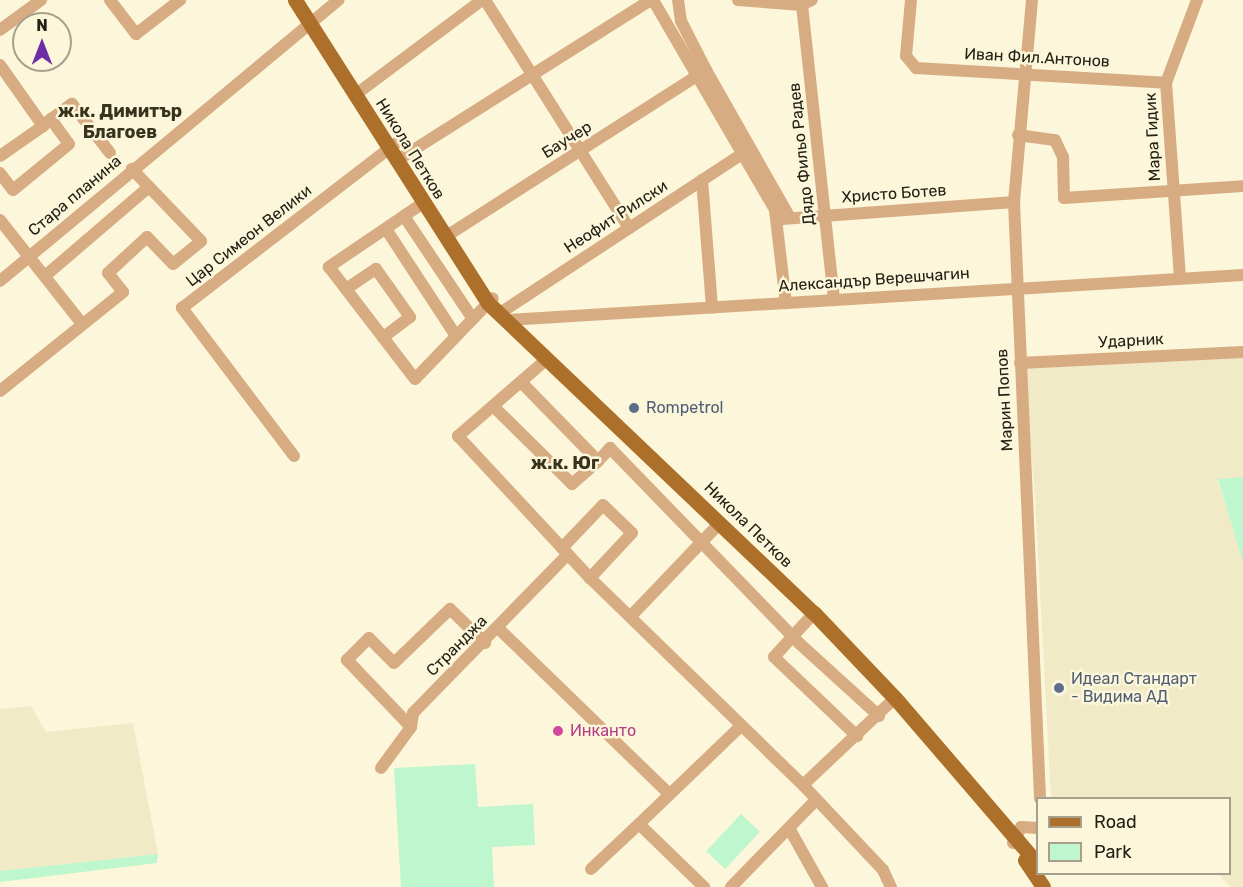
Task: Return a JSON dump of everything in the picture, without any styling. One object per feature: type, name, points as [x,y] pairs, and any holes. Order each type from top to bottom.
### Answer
[{"type":"main road","name":"Никола Петков","points":[[295,0],[315,20]]},
{"type":"main road","name":"Никола Петков","points":[[307,0],[315,20],[359,92],[497,309],[814,613],[895,698],[958,775],[984,814],[1025,851],[1036,871]]},
{"type":"main road","name":"Никола Петков","points":[[396,152],[423,203],[448,234]]},
{"type":"street","points":[[0,30],[41,0]]},
{"type":"street","points":[[110,0],[136,34],[180,0]]},
{"type":"street","name":"Стара планина","points":[[0,281],[338,0]]},
{"type":"street","points":[[359,92],[483,0],[629,228]]},
{"type":"street","points":[[678,0],[681,21],[701,73]]},
{"type":"street","points":[[738,0],[807,3]]},
{"type":"street","name":"Иван Фил.Антонов","points":[[910,0],[908,62],[916,68],[1166,82]]},
{"type":"street","name":"Марин Попов","points":[[1032,0],[1018,135],[1014,202],[1040,797]]},
{"type":"street","points":[[649,1],[701,73],[784,219],[786,303]]},
{"type":"street","name":"Цар Симеон Велики","points":[[294,456],[182,309],[396,152],[532,74],[649,1]]},
{"type":"street","name":"Мара Гидик","points":[[1180,278],[1173,193],[1172,121],[1166,82],[1192,1]]},
{"type":"street","name":"Дядо Фильо Радев","points":[[807,3],[834,300]]},
{"type":"street","points":[[0,65],[47,123],[69,144],[14,190],[0,173]]},
{"type":"street","name":"Баучер","points":[[448,234],[701,73]]},
{"type":"street","points":[[1,154],[72,104],[110,153]]},
{"type":"street","points":[[1018,135],[1055,141],[1063,157],[1064,198],[1173,193],[1243,186]]},
{"type":"street","name":"Неофит Рилски","points":[[383,337],[415,379],[473,319],[524,297],[747,151]]},
{"type":"street","points":[[0,391],[123,292],[108,273],[147,237],[172,264],[201,241],[132,170]]},
{"type":"street","points":[[702,180],[711,308]]},
{"type":"street","points":[[45,276],[149,187]]},
{"type":"street","name":"Христо Ботев","points":[[784,219],[1014,202]]},
{"type":"street","points":[[346,289],[376,269],[410,317],[383,337],[329,267],[423,203]]},
{"type":"street","points":[[404,216],[473,319]]},
{"type":"street","points":[[0,220],[82,324]]},
{"type":"street","points":[[386,228],[456,336]]},
{"type":"street","name":"Александър Верешчагин","points":[[497,309],[534,319],[1017,287],[1243,275]]},
{"type":"street","points":[[524,297],[525,308],[534,319]]},
{"type":"street","name":"Ударник","points":[[1020,363],[1243,352]]},
{"type":"street","points":[[547,359],[458,436],[590,578],[803,785],[883,870],[891,887]]},
{"type":"street","points":[[521,382],[598,461]]},
{"type":"street","points":[[493,406],[573,484],[610,448],[794,634],[879,716]]},
{"type":"street","name":"Странджа","points":[[381,768],[411,727],[413,713],[498,628],[603,505],[632,532],[590,578]]},
{"type":"street","points":[[631,616],[720,523]]},
{"type":"street","points":[[411,727],[347,660],[369,638],[394,663],[450,609],[484,643]]},
{"type":"street","points":[[814,613],[774,657],[857,736]]},
{"type":"street","points":[[498,628],[669,794]]},
{"type":"street","points":[[803,785],[879,716],[895,698]]},
{"type":"street","points":[[591,869],[741,726]]},
{"type":"street","points":[[734,886],[816,800]]},
{"type":"street","points":[[639,824],[704,887]]},
{"type":"street","points":[[1025,851],[1032,827]]},
{"type":"street","points":[[789,828],[822,887]]},
{"type":"shaded area","points":[[1243,354],[1243,477],[1218,480],[1243,563],[1243,887],[1231,887],[1219,875],[1231,875],[1231,797],[1051,797],[1035,497],[1023,361]]},
{"type":"shaded area","points":[[31,706],[46,732],[133,723],[158,854],[0,871],[0,709]]},
{"type":"green space","points":[[1243,477],[1243,563],[1218,479]]},
{"type":"green space","points":[[475,764],[478,807],[533,804],[535,845],[492,847],[494,887],[401,887],[394,768]]},
{"type":"green space","points":[[741,814],[760,832],[725,869],[706,851]]},
{"type":"green space","points":[[158,854],[157,863],[0,882],[0,871]]},
{"type":"place","name":"Rompetrol","points":[[634,408]]},
{"type":"place","name":"Идеал Стандарт - Видима АД","points":[[1059,688]]},
{"type":"place","name":"Инканто","points":[[558,731]]},
{"type":"district","name":"ж.к. Димитър Благоев","points":[[120,122]]},
{"type":"district","name":"ж.к. Юг","points":[[565,463]]}]
